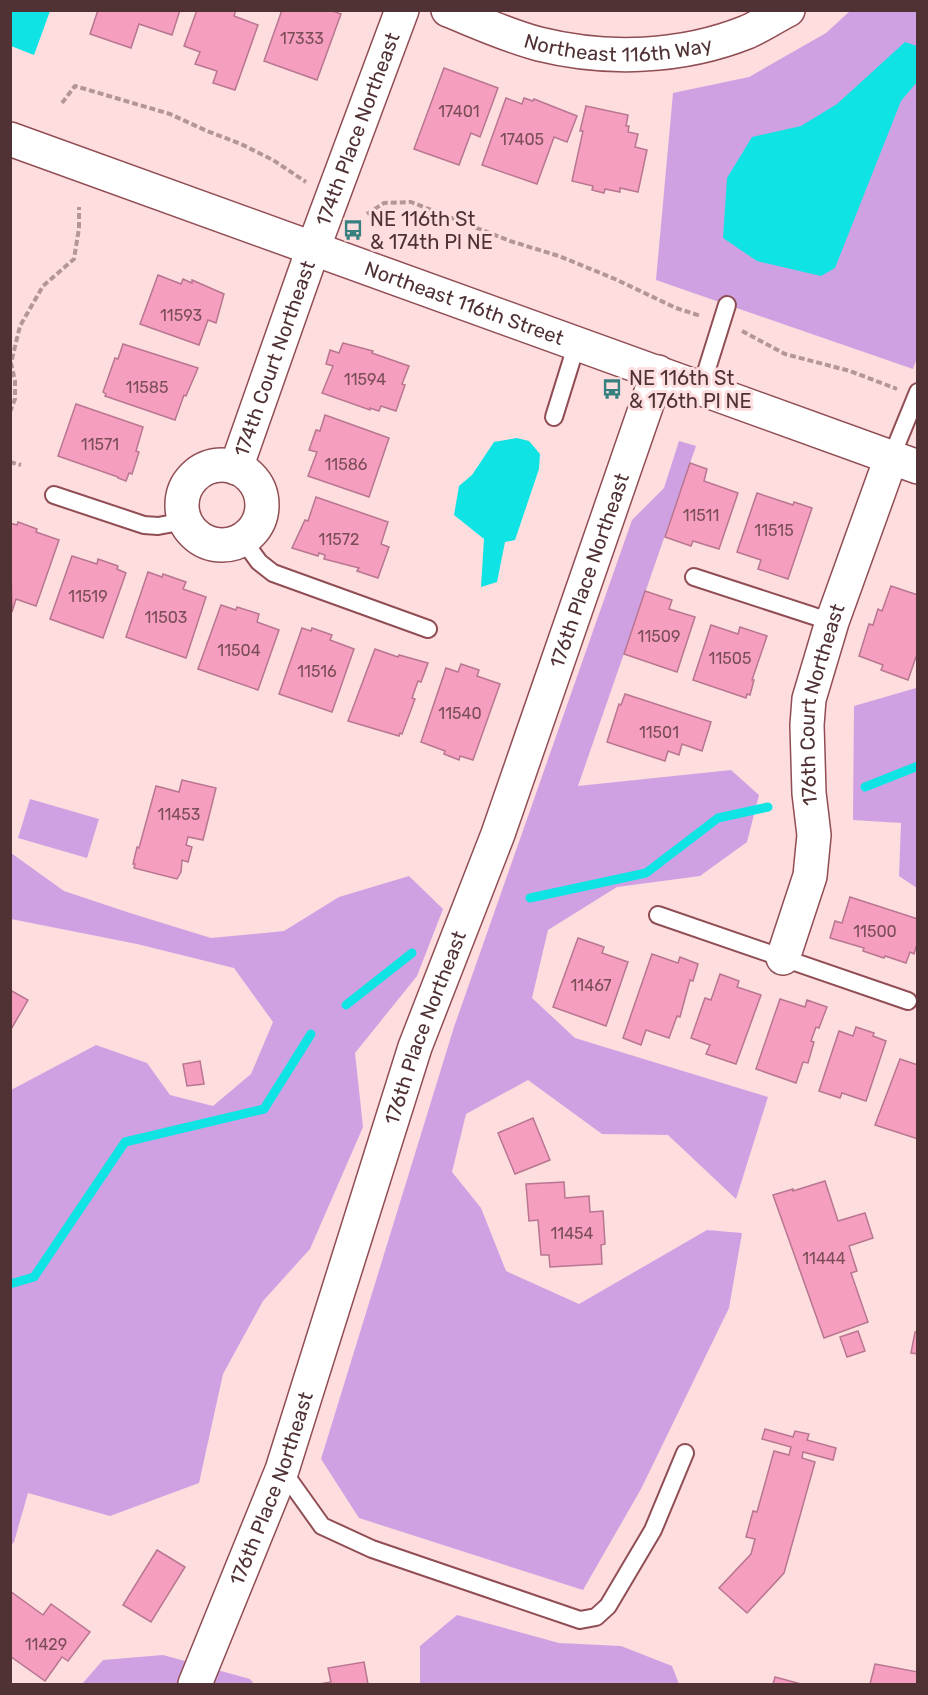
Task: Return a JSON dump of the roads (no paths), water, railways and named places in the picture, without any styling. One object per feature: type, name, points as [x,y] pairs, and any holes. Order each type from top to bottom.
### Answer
[{"type":"street","name":"174th Place Northeast","points":[[313,249],[402,10]]},
{"type":"street","name":"Northeast 116th Way","points":[[448,10],[537,44],[580,52],[625,54],[680,51],[747,32],[788,10]]},
{"type":"street","name":"Northeast 116th Street","points":[[10,139],[904,462]]},
{"type":"street","name":"174th Court Northeast","points":[[236,468],[313,249]]},
{"type":"street","name":"176th Place Northeast","points":[[195,1684],[282,1470],[415,1047],[498,834],[658,372]]},
{"type":"street","name":"176th Court Northeast","points":[[783,958],[810,876],[814,835],[808,747],[808,699],[832,622],[904,462]]},
{"type":"street","name":"174th Court Northeast","points":[[185,521],[182,504],[184,492],[191,480],[200,472],[211,467],[224,465],[236,468],[256,483],[261,494],[260,519],[254,530],[243,540]]},
{"type":"street","points":[[185,521],[197,537],[208,543],[221,546],[243,540]]},
{"type":"lane","points":[[701,388],[728,305]]},
{"type":"lane","points":[[554,417],[577,343]]},
{"type":"lane","points":[[904,462],[917,394]]},
{"type":"lane","points":[[54,495],[144,525],[158,526],[185,521]]},
{"type":"lane","points":[[243,540],[259,562],[273,573],[428,629]]},
{"type":"lane","points":[[693,577],[832,622]]},
{"type":"lane","points":[[658,915],[908,1001]]},
{"type":"lane","points":[[282,1470],[322,1526],[372,1549],[580,1620],[596,1617],[608,1606],[653,1530],[685,1453]]},
{"type":"water","points":[[10,11],[50,11],[34,55],[11,46]]},
{"type":"water","points":[[905,42],[917,46],[917,82],[901,101],[835,268],[821,276],[757,261],[723,238],[727,178],[752,137],[801,126],[837,104]]},
{"type":"water","points":[[517,438],[529,441],[540,454],[539,469],[515,540],[505,542],[497,582],[481,587],[484,539],[454,515],[459,486],[472,475],[494,442]]},
{"type":"waterway","points":[[865,787],[918,766]]},
{"type":"waterway","points":[[530,898],[646,873],[718,818],[768,807]]},
{"type":"waterway","points":[[346,1005],[412,953]]},
{"type":"waterway","points":[[10,1284],[34,1277],[125,1142],[264,1109],[311,1034]]},
{"type":"place","name":"NE 116th St & 174th Pl NE","points":[[353,230]]},
{"type":"place","name":"NE 116th St & 176th Pl NE","points":[[612,389]]}]
